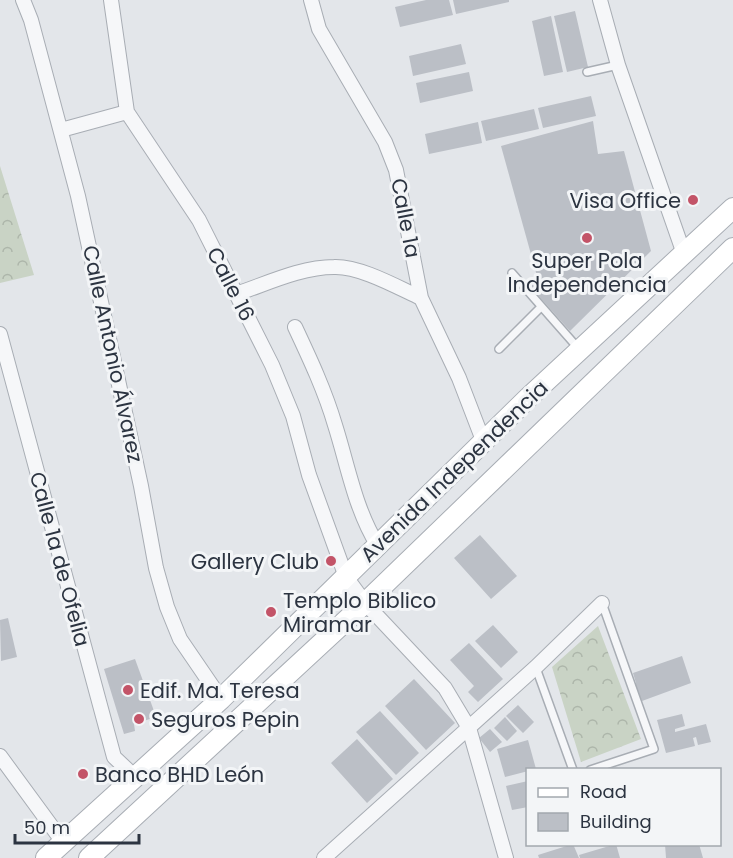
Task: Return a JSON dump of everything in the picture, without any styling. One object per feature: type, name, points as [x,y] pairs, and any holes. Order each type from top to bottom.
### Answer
[{"type":"main road","name":"Avenida Independencia","points":[[46,858],[221,699],[574,355],[733,208]]},
{"type":"main road","name":"Avenida Independencia","points":[[88,858],[365,603],[733,248]]},
{"type":"main road","points":[[574,355],[591,383]]},
{"type":"street","name":"Calle Antonio Álvarez","points":[[23,0],[31,20],[78,196],[139,475],[156,568],[167,607],[180,639],[221,699]]},
{"type":"street","name":"Calle 16","points":[[111,0],[127,112],[180,189],[284,390],[309,475],[346,577],[365,603],[445,688],[469,728],[506,858]]},
{"type":"street","name":"Calle 1a","points":[[311,0],[319,29],[386,142],[403,195],[421,298],[459,378],[484,443]]},
{"type":"street","points":[[600,0],[618,65],[684,254]]},
{"type":"street","points":[[61,130],[127,112]]},
{"type":"street","points":[[236,294],[314,268],[336,266],[374,277],[421,298]]},
{"type":"street","points":[[296,327],[324,389],[355,494],[369,532],[378,546]]},
{"type":"street","name":"Calle 1a de Ofelia","points":[[0,334],[114,756],[134,776]]},
{"type":"street","points":[[324,858],[536,667],[602,603]]},
{"type":"street","points":[[0,756],[63,842]]},
{"type":"lane","points":[[587,72],[618,65]]},
{"type":"lane","points":[[512,273],[541,307],[574,355]]},
{"type":"lane","points":[[499,349],[541,307]]},
{"type":"lane","points":[[596,768],[654,749],[602,603]]},
{"type":"lane","points":[[536,667],[572,768]]},
{"type":"green space","points":[[0,166],[34,275],[0,283]]},
{"type":"green space","points":[[598,626],[641,739],[581,762],[552,667]]},
{"type":"building","points":[[426,0],[449,0],[453,15],[400,27],[395,7]]},
{"type":"building","points":[[453,0],[509,0],[509,2],[456,14]]},
{"type":"building","points":[[575,11],[588,67],[567,72],[554,16]]},
{"type":"building","points":[[551,16],[563,72],[544,76],[532,21]]},
{"type":"building","points":[[461,44],[466,64],[413,76],[409,56]]},
{"type":"building","points":[[469,72],[473,91],[420,103],[416,83]]},
{"type":"building","points":[[591,96],[596,116],[543,128],[538,108]]},
{"type":"building","points":[[534,109],[539,129],[486,141],[481,121]]},
{"type":"building","name":"Super Pola Independencia","points":[[593,121],[598,154],[624,151],[651,251],[570,331],[528,284],[537,276],[501,146]]},
{"type":"building","points":[[478,122],[482,143],[429,154],[425,134]]},
{"type":"building","points":[[480,535],[517,576],[491,599],[454,558]]},
{"type":"building","points":[[8,618],[17,657],[1,661],[0,620]]},
{"type":"building","points":[[493,625],[518,652],[501,668],[475,641]]},
{"type":"building","points":[[469,643],[503,679],[478,702],[468,692],[474,686],[450,660]]},
{"type":"building","points":[[682,656],[691,683],[642,701],[634,683],[636,683],[633,673]]},
{"type":"building","name":"Edif. Ma. Teresa","points":[[135,659],[154,711],[153,718],[134,724],[135,731],[124,734],[104,669]]},
{"type":"building","points":[[414,679],[455,723],[426,750],[385,706]]},
{"type":"building","points":[[518,705],[534,722],[523,733],[506,716]]},
{"type":"building","points":[[380,711],[419,753],[396,775],[356,732]]},
{"type":"building","points":[[682,714],[685,726],[675,729],[675,732],[706,724],[711,742],[698,745],[696,737],[693,738],[695,746],[666,753],[657,720]]},
{"type":"building","points":[[505,717],[517,731],[507,741],[494,728]]},
{"type":"building","points":[[490,729],[502,742],[490,752],[479,738]]},
{"type":"building","points":[[357,739],[393,779],[367,803],[331,763]]},
{"type":"building","points":[[528,740],[536,768],[526,768],[526,772],[505,777],[497,749]]},
{"type":"building","points":[[526,781],[526,807],[512,810],[506,786]]},
{"type":"building","points":[[574,846],[579,858],[539,858],[538,855]]},
{"type":"building","points":[[617,846],[620,858],[580,858],[579,855]]},
{"type":"building","points":[[665,846],[700,846],[703,858],[666,858]]},
{"type":"place","name":"Visa Office","points":[[693,200]]},
{"type":"place","name":"Super Pola Independencia","points":[[587,238]]},
{"type":"place","name":"Gallery Club","points":[[331,561]]},
{"type":"place","name":"Templo Biblico Miramar","points":[[271,612]]},
{"type":"place","name":"Edif. Ma. Teresa","points":[[128,690]]},
{"type":"place","name":"Seguros Pepin","points":[[139,719]]},
{"type":"place","name":"Banco BHD León","points":[[83,774]]}]
